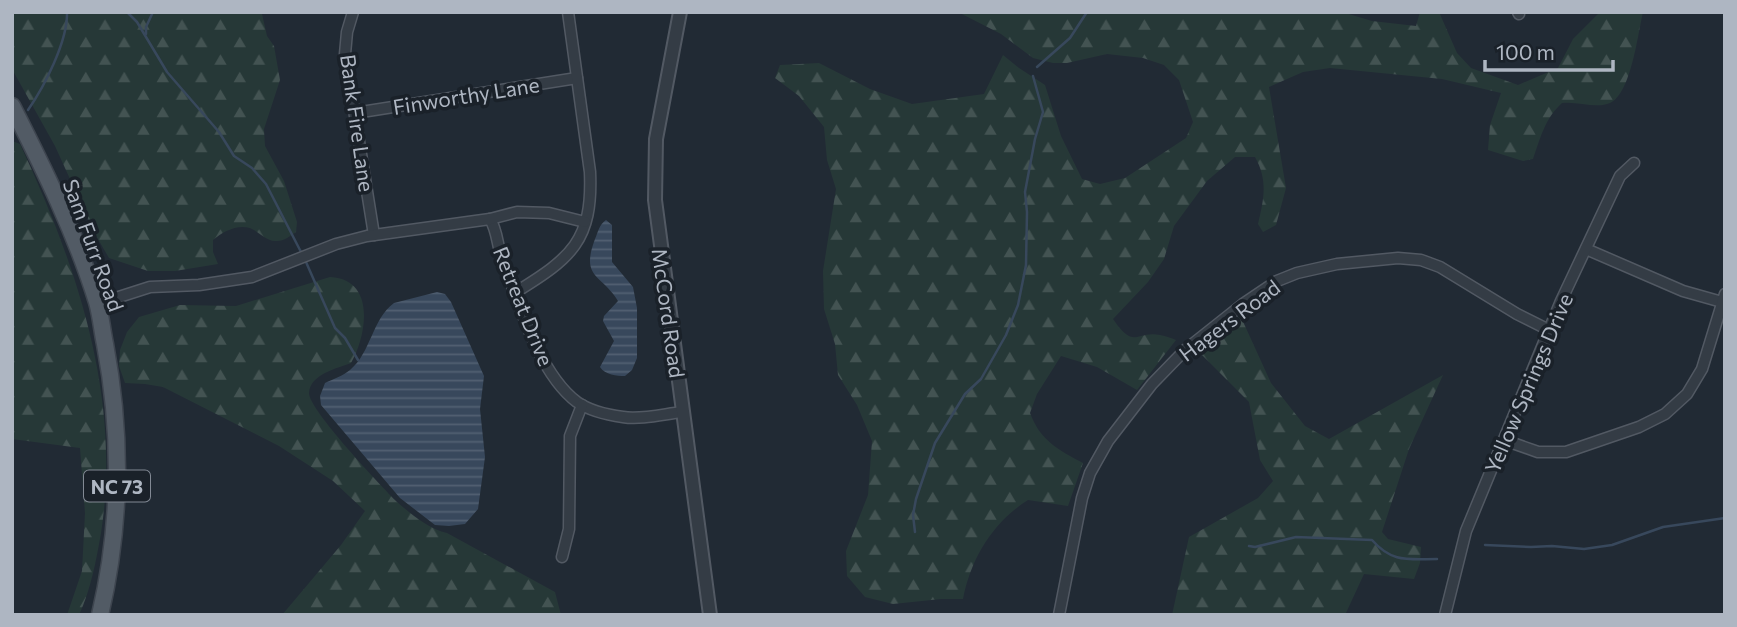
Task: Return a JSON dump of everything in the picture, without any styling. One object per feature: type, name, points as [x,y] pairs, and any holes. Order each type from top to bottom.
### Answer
[{"type":"main road","name":"Sam Furr Road","points":[[12,106],[65,216],[97,303],[112,383],[118,465],[114,535],[100,615]]},
{"type":"street","name":"Bank Fire Lane","points":[[353,12],[347,32],[345,54],[374,235]]},
{"type":"street","points":[[516,292],[553,269],[572,252],[582,234],[591,197],[568,12]]},
{"type":"street","name":"McCord Road","points":[[680,12],[660,109],[654,184],[658,237],[709,615]]},
{"type":"street","name":"Finworthy Lane","points":[[355,113],[577,78]]},
{"type":"street","name":"Yellow Springs Drive","points":[[1445,615],[1463,539],[1549,330],[1620,176],[1634,163]]},
{"type":"street","points":[[97,303],[150,287],[199,285],[252,277],[349,240],[374,235],[491,219],[517,212],[534,211],[585,222]]},
{"type":"street","name":"Retreat Drive","points":[[491,219],[516,292],[548,369],[563,388],[582,405],[598,412],[626,418],[682,412]]},
{"type":"street","points":[[1504,440],[1538,452],[1566,452],[1639,427],[1665,414],[1687,394],[1706,359],[1724,298],[1683,290],[1586,249]]},
{"type":"street","name":"Hagers Road","points":[[1059,615],[1082,498],[1090,473],[1103,448],[1152,384],[1185,350],[1228,315],[1277,281],[1297,273],[1337,264],[1398,258],[1421,260],[1440,267],[1525,319],[1549,330]]},
{"type":"street","points":[[562,557],[569,528],[570,436],[582,405]]},
{"type":"green space","points":[[12,12],[262,14],[267,36],[274,46],[280,80],[264,129],[265,146],[284,181],[297,222],[296,232],[284,240],[275,241],[250,228],[230,230],[213,240],[213,252],[218,264],[175,271],[148,271],[109,258],[95,234],[55,146],[12,69]]},
{"type":"green space","points":[[958,12],[1342,12],[1372,21],[1416,26],[1420,12],[1439,12],[1457,53],[1471,68],[1518,85],[1558,68],[1573,39],[1600,12],[1643,12],[1628,76],[1617,97],[1605,105],[1562,103],[1547,122],[1533,159],[1523,161],[1488,150],[1490,125],[1501,93],[1442,79],[1330,68],[1303,72],[1269,87],[1286,188],[1276,225],[1263,232],[1258,224],[1264,190],[1262,174],[1255,157],[1235,157],[1207,181],[1174,226],[1164,259],[1148,282],[1113,319],[1120,329],[1131,337],[1152,334],[1176,340],[1137,390],[1097,367],[1061,356],[1037,394],[1030,413],[1039,430],[1058,449],[1083,463],[1068,506],[1028,500],[1015,509],[985,542],[972,569],[963,599],[893,604],[865,597],[847,576],[846,551],[868,495],[872,441],[857,405],[838,375],[835,344],[824,309],[823,271],[836,189],[827,160],[824,127],[799,96],[775,78],[780,65],[819,63],[870,89],[912,104],[984,94],[1003,55],[1045,85],[1061,136],[1082,179],[1100,184],[1125,178],[1186,138],[1193,122],[1179,80],[1164,65],[1143,58],[1107,54],[1067,63],[1033,58],[1001,34]]},
{"type":"green space","points":[[12,141],[20,144],[60,237],[90,333],[100,382],[106,482],[97,554],[79,615],[67,615],[82,571],[85,513],[80,448],[12,439]]},
{"type":"green space","points":[[330,277],[345,280],[355,287],[364,310],[364,324],[351,363],[319,376],[311,386],[309,393],[320,415],[402,507],[427,525],[447,533],[555,592],[561,615],[282,615],[341,545],[365,511],[333,481],[279,446],[163,387],[125,383],[119,366],[120,350],[127,332],[139,317],[180,305],[236,306]]},
{"type":"green space","points":[[1240,315],[1271,383],[1305,426],[1329,439],[1443,375],[1409,449],[1382,532],[1388,539],[1421,547],[1420,563],[1414,579],[1364,574],[1345,615],[1172,615],[1189,537],[1258,498],[1273,481],[1260,460],[1249,402],[1198,351],[1218,331]]},
{"type":"water","points":[[606,220],[612,225],[612,262],[633,287],[637,308],[637,358],[632,370],[625,376],[608,373],[600,367],[614,341],[603,321],[604,316],[618,301],[591,269],[591,252],[598,231]]},
{"type":"water","points":[[437,292],[445,294],[451,302],[484,376],[480,409],[485,457],[478,509],[465,524],[449,526],[435,525],[400,498],[321,405],[320,396],[325,383],[344,374],[357,363],[381,318],[394,303]]},
{"type":"waterway","points":[[28,110],[48,77],[59,50],[67,12]]},
{"type":"waterway","points":[[127,12],[137,22],[167,72],[219,132],[234,156],[252,168],[266,184],[301,252]]},
{"type":"waterway","points":[[146,34],[146,27],[153,12]]},
{"type":"waterway","points":[[1037,67],[1070,38],[1087,12]]},
{"type":"waterway","points":[[915,532],[913,515],[916,499],[935,443],[965,394],[981,379],[1006,335],[1018,305],[1026,265],[1025,192],[1043,112],[1033,76]]},
{"type":"waterway","points":[[306,262],[335,328],[345,338],[358,360]]},
{"type":"waterway","points":[[1485,545],[1584,549],[1612,545],[1663,527],[1725,518]]},
{"type":"waterway","points":[[1249,546],[1255,547],[1296,537],[1372,540],[1394,556],[1437,559]]}]
